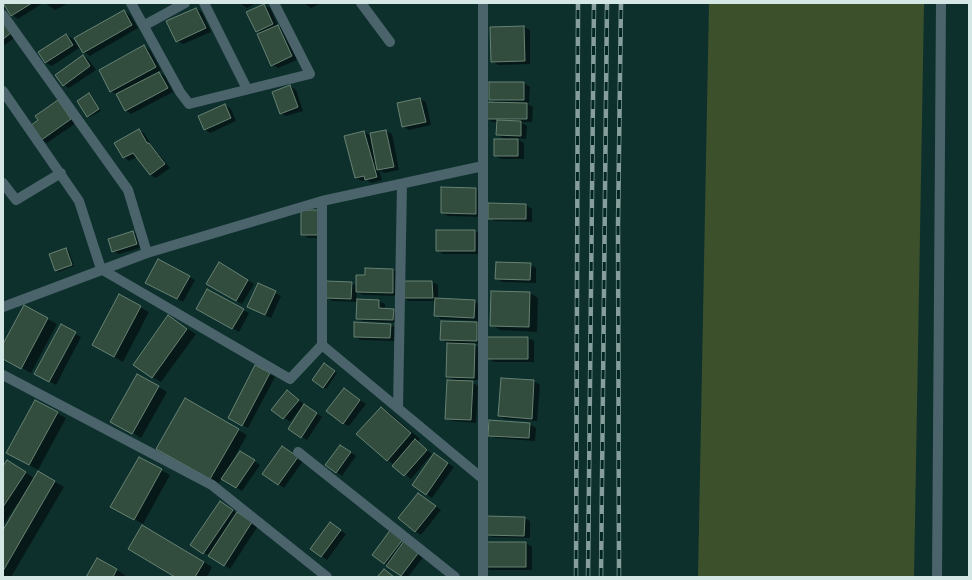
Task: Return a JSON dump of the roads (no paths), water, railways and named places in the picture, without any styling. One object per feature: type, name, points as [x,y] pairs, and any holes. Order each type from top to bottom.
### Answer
[{"type":"street","points":[[131,3],[180,92],[189,104],[310,74],[274,3]]},
{"type":"street","points":[[144,25],[185,3]]},
{"type":"street","points":[[204,3],[247,89]]},
{"type":"street","points":[[362,3],[390,42]]},
{"type":"street","points":[[482,3],[483,577]]},
{"type":"street","points":[[938,577],[941,3]]},
{"type":"street","points":[[3,15],[128,190],[147,253]]},
{"type":"street","points":[[3,91],[61,172],[79,201],[101,269],[290,379],[322,345],[322,201]]},
{"type":"street","points":[[3,307],[147,253],[322,201],[483,166]]},
{"type":"street","points":[[3,183],[16,200],[61,172]]},
{"type":"street","points":[[398,408],[402,184]]},
{"type":"street","points":[[322,345],[483,479]]},
{"type":"street","points":[[3,375],[212,485],[327,577]]},
{"type":"street","points":[[298,452],[455,577]]},
{"type":"railway","points":[[576,577],[578,3]]},
{"type":"railway","points":[[588,577],[594,3]]},
{"type":"railway","points":[[601,577],[607,3]]},
{"type":"railway","points":[[619,577],[618,225],[621,3]]}]
